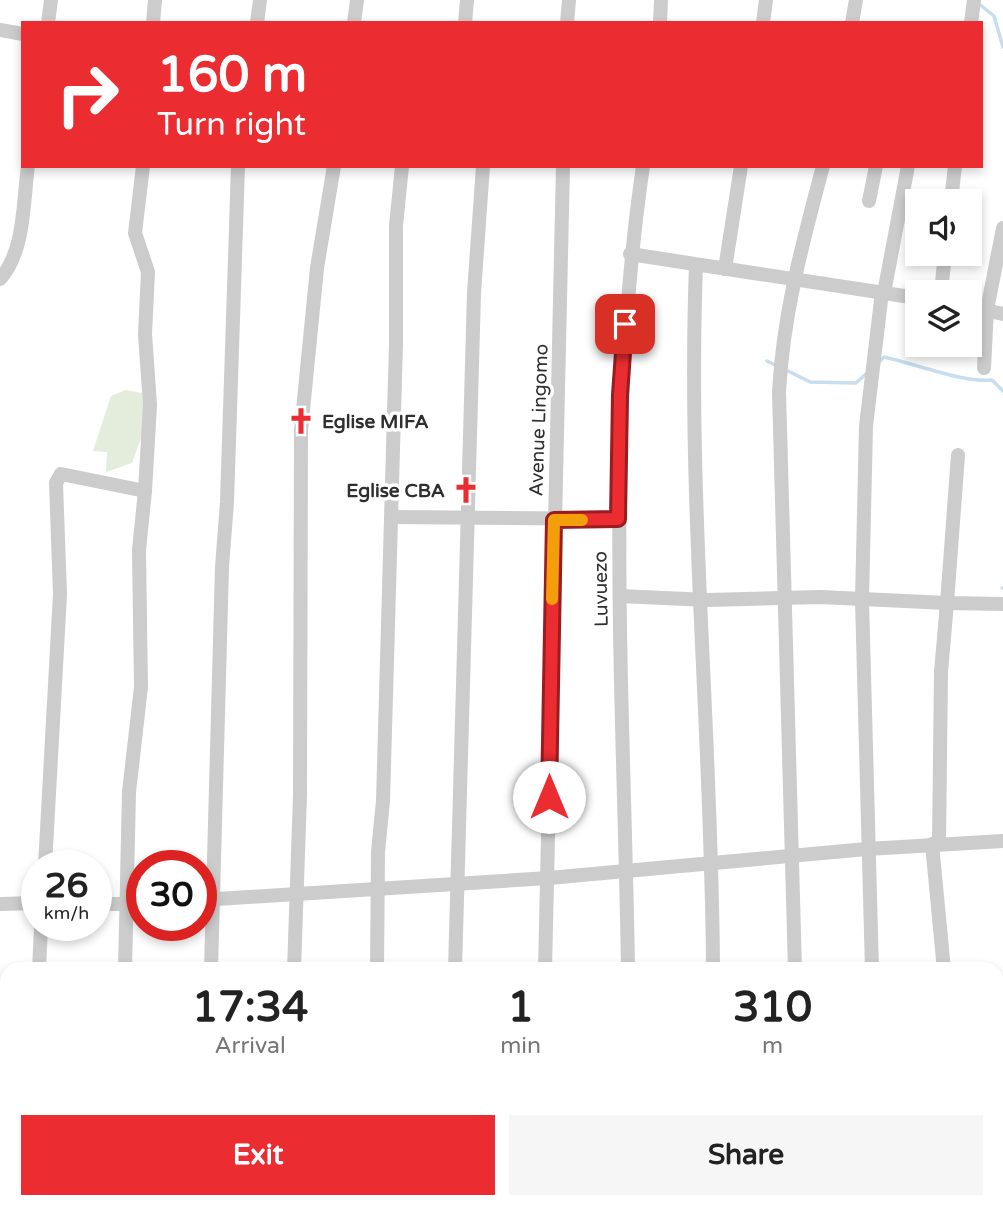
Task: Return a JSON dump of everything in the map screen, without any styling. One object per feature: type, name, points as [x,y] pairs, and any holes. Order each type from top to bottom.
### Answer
[{"type":"street","points":[[48,21],[51,0]]},
{"type":"street","points":[[152,21],[155,0]]},
{"type":"street","points":[[257,21],[260,0]]},
{"type":"street","points":[[354,21],[357,0]]},
{"type":"street","points":[[465,21],[467,0]]},
{"type":"street","points":[[566,21],[569,0]]},
{"type":"street","points":[[660,21],[661,0]]},
{"type":"street","points":[[762,21],[766,0]]},
{"type":"street","points":[[852,21],[856,0]]},
{"type":"street","points":[[971,21],[974,0]]},
{"type":"street","points":[[0,30],[21,33]]},
{"type":"street","points":[[0,279],[8,271],[16,250],[28,168]]},
{"type":"street","points":[[132,850],[129,793],[141,687],[139,550],[150,405],[145,334],[148,272],[135,233],[143,168]]},
{"type":"street","points":[[209,850],[227,502],[238,168]]},
{"type":"street","points":[[294,962],[300,794],[301,430],[317,268],[334,168]]},
{"type":"street","points":[[377,962],[391,517],[396,226],[402,168]]},
{"type":"street","points":[[455,962],[470,519],[474,293],[483,168]]},
{"type":"street","name":"Avenue Lingomo","points":[[545,962],[550,878],[554,520],[564,241],[563,168]]},
{"type":"street","name":"Luvuezo","points":[[628,962],[618,519],[620,395],[631,254],[643,168]]},
{"type":"street","points":[[724,269],[741,168]]},
{"type":"street","points":[[796,962],[779,392],[782,338],[822,168]]},
{"type":"street","points":[[869,201],[876,168]]},
{"type":"street","points":[[872,962],[862,600],[866,425],[883,293],[908,168]]},
{"type":"street","points":[[952,189],[955,168]]},
{"type":"street","points":[[984,368],[987,310],[1003,228]]},
{"type":"street","points":[[631,254],[905,296]]},
{"type":"street","points":[[696,265],[693,391],[699,599],[713,863],[713,962]]},
{"type":"street","points":[[982,309],[1003,314]]},
{"type":"street","points":[[943,962],[935,843],[941,672],[958,455]]},
{"type":"street","points":[[46,850],[60,594],[56,479],[61,474],[145,491]]},
{"type":"street","points":[[391,517],[618,519]]},
{"type":"street","points":[[620,596],[1003,604]]},
{"type":"street","points":[[217,899],[550,878],[935,843],[1003,841]]},
{"type":"street","points":[[0,904],[21,903]]},
{"type":"street","points":[[39,962],[40,941]]},
{"type":"street","points":[[126,962],[129,941]]},
{"type":"street","points":[[209,941],[211,962]]},
{"type":"green space","points":[[126,390],[142,393],[145,427],[132,463],[106,472],[107,452],[93,451],[111,396]]},
{"type":"waterway","points":[[978,3],[994,16],[1003,47]]},
{"type":"waterway","points":[[878,363],[884,357],[967,379],[992,380],[1003,391]]},
{"type":"waterway","points":[[767,361],[777,366]]},
{"type":"waterway","points":[[784,369],[810,382],[856,383],[867,373]]},
{"type":"slow traffic","points":[[552,599],[554,520],[582,520]]},
{"type":"place","name":"Eglise MIFA","points":[[301,421]]},
{"type":"place","name":"Eglise CBA","points":[[466,490]]},
{"type":"route","points":[[549,797],[554,520],[618,519],[620,395],[625,324]]}]
